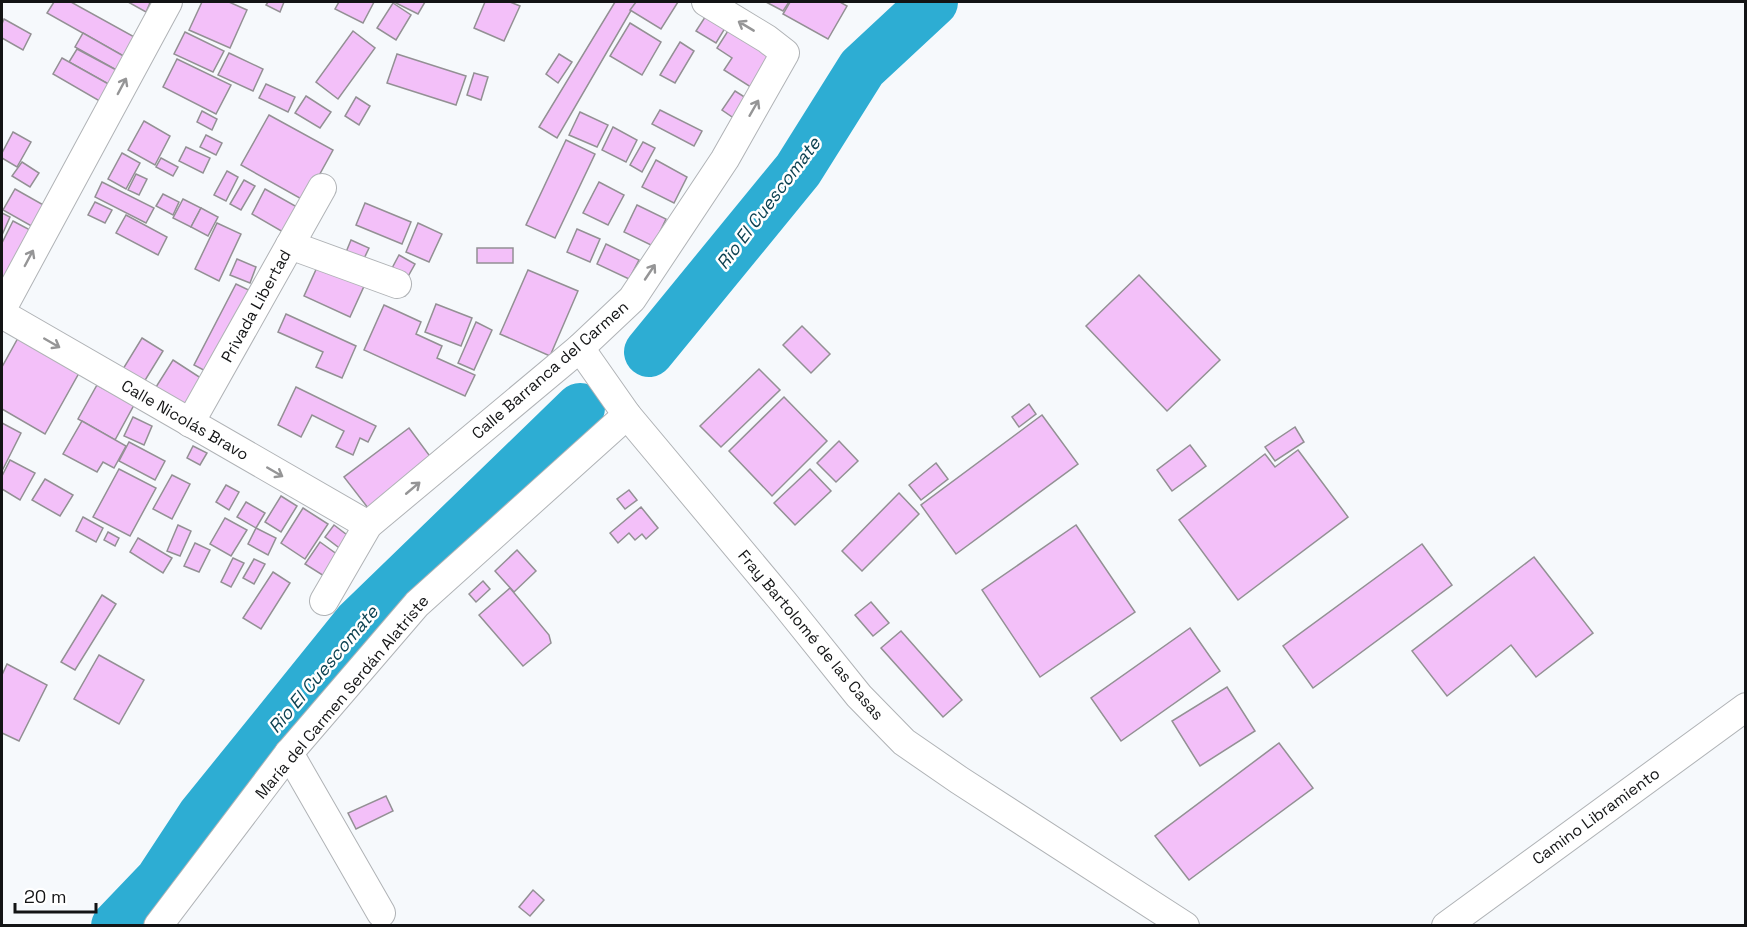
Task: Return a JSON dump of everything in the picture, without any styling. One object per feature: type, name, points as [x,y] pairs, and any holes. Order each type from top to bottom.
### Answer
[{"type":"street","points":[[2,312],[168,2]]},
{"type":"street","name":"Calle Barranca del Carmen","points":[[324,601],[369,525],[585,355],[632,299],[725,159],[785,53],[767,39],[706,2]]},
{"type":"street","name":"Privada Libertad","points":[[189,423],[322,188]]},
{"type":"street","points":[[290,245],[397,284]]},
{"type":"street","name":"Calle Nicolás Bravo","points":[[2,312],[189,423],[369,525]]},
{"type":"street","name":"Fray Bartolomé de las Casas","points":[[585,355],[622,409],[859,696],[904,742],[1185,926]]},
{"type":"street","name":"María del Carmen Serdán Alatriste","points":[[172,919],[289,753],[417,604],[622,409]]},
{"type":"street","name":"Camino Libramiento","points":[[1446,926],[1746,708]]},
{"type":"street","points":[[289,753],[381,913]]},
{"type":"building","points":[[54,2],[71,2],[138,39],[127,58],[47,13]]},
{"type":"building","points":[[128,2],[148,2],[150,3],[146,12]]},
{"type":"building","points":[[202,2],[229,2],[247,10],[230,48],[189,30]]},
{"type":"building","points":[[268,2],[284,2],[280,12],[266,5]]},
{"type":"building","points":[[339,2],[374,2],[363,23],[335,9]]},
{"type":"building","points":[[394,2],[425,2],[418,14]]},
{"type":"building","points":[[485,2],[510,2],[520,6],[504,41],[474,28]]},
{"type":"building","points":[[615,2],[636,2],[557,138],[539,127]]},
{"type":"building","points":[[636,2],[678,2],[661,29],[630,10]]},
{"type":"building","points":[[766,2],[789,2],[783,11]]},
{"type":"building","points":[[790,2],[840,2],[847,6],[828,39],[783,14]]},
{"type":"building","points":[[393,3],[411,15],[396,40],[377,28]]},
{"type":"building","points":[[711,8],[730,20],[716,43],[696,31]]},
{"type":"building","points":[[4,19],[31,34],[23,50],[2,38]]},
{"type":"building","points":[[630,23],[661,42],[642,75],[610,56]]},
{"type":"building","points":[[733,23],[781,53],[757,91],[724,70],[732,58],[717,48]]},
{"type":"building","points":[[353,31],[375,48],[338,99],[316,82]]},
{"type":"building","points":[[185,32],[224,51],[213,72],[174,54]]},
{"type":"building","points":[[83,33],[127,58],[120,72],[75,47]]},
{"type":"building","points":[[680,42],[694,51],[675,83],[660,75]]},
{"type":"building","points":[[77,49],[120,72],[112,86],[69,62]]},
{"type":"building","points":[[229,53],[263,69],[253,91],[218,75]]},
{"type":"building","points":[[397,54],[466,76],[456,105],[387,83]]},
{"type":"building","points":[[559,54],[572,62],[558,83],[546,74]]},
{"type":"building","points":[[62,58],[112,86],[103,103],[53,74]]},
{"type":"building","points":[[177,59],[231,85],[216,114],[163,87]]},
{"type":"building","points":[[474,73],[488,77],[481,100],[467,95]]},
{"type":"building","points":[[266,84],[295,97],[288,112],[259,98]]},
{"type":"building","points":[[735,91],[754,103],[741,123],[722,110]]},
{"type":"building","points":[[306,96],[331,112],[320,128],[295,113]]},
{"type":"building","points":[[356,97],[370,106],[359,125],[345,116]]},
{"type":"building","points":[[660,110],[702,131],[694,146],[652,124]]},
{"type":"building","points":[[202,111],[217,119],[212,130],[197,122]]},
{"type":"building","points":[[580,112],[608,125],[597,147],[569,135]]},
{"type":"building","points":[[269,115],[333,150],[305,201],[241,165]]},
{"type":"building","points":[[144,121],[170,136],[155,165],[128,150]]},
{"type":"building","points":[[613,127],[637,140],[626,162],[602,150]]},
{"type":"building","points":[[13,132],[31,142],[17,167],[2,158],[2,153]]},
{"type":"building","points":[[206,135],[222,143],[216,155],[200,147]]},
{"type":"building","points":[[566,140],[595,154],[555,238],[526,225]]},
{"type":"building","points":[[643,142],[655,148],[642,172],[630,165]]},
{"type":"building","points":[[186,147],[210,158],[203,173],[179,161]]},
{"type":"building","points":[[122,153],[140,163],[126,189],[108,179]]},
{"type":"building","points":[[161,158],[178,167],[173,176],[156,167]]},
{"type":"building","points":[[656,160],[687,177],[674,203],[642,187]]},
{"type":"building","points":[[22,162],[39,173],[30,187],[12,176]]},
{"type":"building","points":[[227,171],[238,177],[226,201],[214,195]]},
{"type":"building","points":[[136,174],[147,179],[139,195],[128,190]]},
{"type":"building","points":[[244,180],[255,186],[241,210],[230,204]]},
{"type":"building","points":[[102,182],[154,208],[146,223],[95,197]]},
{"type":"building","points":[[599,182],[624,195],[608,225],[583,213]]},
{"type":"building","points":[[15,189],[47,207],[35,228],[3,210]]},
{"type":"building","points":[[265,189],[297,207],[283,232],[252,214]]},
{"type":"building","points":[[163,194],[179,202],[173,215],[156,206]]},
{"type":"building","points":[[183,199],[201,208],[191,227],[173,218]]},
{"type":"building","points":[[95,202],[112,210],[105,223],[88,215]]},
{"type":"building","points":[[365,203],[411,222],[402,244],[356,225]]},
{"type":"building","points":[[637,205],[666,219],[653,246],[624,232]]},
{"type":"building","points":[[201,208],[218,217],[208,236],[191,227]]},
{"type":"building","points":[[2,213],[10,217],[2,235]]},
{"type":"building","points":[[126,215],[167,237],[158,255],[116,233]]},
{"type":"building","points":[[13,221],[32,231],[2,287],[2,243]]},
{"type":"building","points":[[217,223],[241,234],[219,281],[195,269]]},
{"type":"building","points":[[418,223],[442,234],[429,262],[406,252]]},
{"type":"building","points":[[577,229],[600,239],[590,262],[567,252]]},
{"type":"building","points":[[351,240],[369,248],[361,265],[344,257]]},
{"type":"building","points":[[606,244],[639,260],[629,279],[597,264]]},
{"type":"building","points":[[477,248],[513,248],[513,263],[477,263]]},
{"type":"building","points":[[399,255],[415,264],[406,280],[390,272]]},
{"type":"building","points":[[237,259],[256,267],[250,283],[230,275]]},
{"type":"building","points":[[319,263],[365,284],[350,317],[304,296]]},
{"type":"building","points":[[528,270],[578,291],[550,356],[500,334]]},
{"type":"building","points":[[1139,275],[1220,360],[1167,411],[1086,326]]},
{"type":"building","points":[[236,284],[255,293],[213,375],[194,365]]},
{"type":"building","points":[[436,304],[472,318],[461,346],[425,332]]},
{"type":"building","points":[[384,305],[421,322],[416,334],[442,346],[437,358],[475,375],[465,396],[364,350]]},
{"type":"building","points":[[286,314],[356,346],[342,378],[316,367],[323,352],[278,332]]},
{"type":"building","points":[[476,322],[492,330],[474,370],[458,363]]},
{"type":"building","points":[[802,326],[830,354],[811,373],[783,345]]},
{"type":"building","points":[[18,338],[79,373],[45,434],[2,409],[2,367]]},
{"type":"building","points":[[142,338],[163,351],[144,382],[123,369]]},
{"type":"building","points":[[173,360],[207,382],[190,409],[156,387]]},
{"type":"building","points":[[759,369],[780,390],[721,447],[700,426]]},
{"type":"building","points":[[97,385],[134,405],[115,440],[78,419]]},
{"type":"building","points":[[296,387],[376,426],[368,442],[360,438],[353,455],[336,447],[344,431],[312,415],[301,437],[278,425]]},
{"type":"building","points":[[784,397],[827,441],[772,496],[729,451]]},
{"type":"building","points":[[1029,404],[1036,414],[1019,427],[1012,417]]},
{"type":"building","points":[[1042,415],[1078,464],[956,554],[921,505]]},
{"type":"building","points":[[133,417],[152,426],[144,445],[124,436]]},
{"type":"building","points":[[82,421],[126,446],[114,468],[103,462],[97,472],[63,454]]},
{"type":"building","points":[[2,423],[21,433],[2,471]]},
{"type":"building","points":[[1295,427],[1304,442],[1275,461],[1265,447]]},
{"type":"building","points":[[409,428],[432,459],[368,508],[344,477]]},
{"type":"building","points":[[839,441],[858,461],[836,482],[817,463]]},
{"type":"building","points":[[129,442],[165,461],[155,480],[119,461]]},
{"type":"building","points":[[1190,445],[1206,466],[1172,491],[1157,470]]},
{"type":"building","points":[[193,446],[207,453],[200,465],[187,458]]},
{"type":"building","points":[[1298,450],[1348,517],[1238,600],[1179,520],[1265,454],[1275,467]]},
{"type":"building","points":[[10,460],[35,473],[20,500],[2,489],[2,476]]},
{"type":"building","points":[[936,463],[948,479],[921,500],[909,485]]},
{"type":"building","points":[[119,469],[156,488],[130,536],[93,517]]},
{"type":"building","points":[[810,469],[831,491],[795,525],[774,503]]},
{"type":"building","points":[[172,475],[190,484],[172,519],[153,509]]},
{"type":"building","points":[[45,479],[73,495],[60,516],[32,500]]},
{"type":"building","points":[[226,485],[239,492],[229,510],[216,502]]},
{"type":"building","points":[[629,490],[637,500],[625,509],[617,499]]},
{"type":"building","points":[[899,493],[919,514],[862,571],[842,551]]},
{"type":"building","points":[[281,496],[297,506],[281,532],[265,522]]},
{"type":"building","points":[[246,502],[265,513],[256,528],[237,517]]},
{"type":"building","points":[[641,507],[658,528],[646,539],[642,534],[635,540],[629,533],[618,543],[610,533]]},
{"type":"building","points":[[303,508],[328,524],[305,559],[281,543]]},
{"type":"building","points":[[83,517],[103,528],[96,542],[76,531]]},
{"type":"building","points":[[225,518],[247,530],[231,556],[210,544]]},
{"type":"building","points":[[178,525],[191,531],[180,556],[167,551]]},
{"type":"building","points":[[334,525],[351,538],[342,550],[325,537]]},
{"type":"building","points":[[1076,525],[1135,612],[1040,677],[982,590]]},
{"type":"building","points":[[256,528],[276,538],[268,555],[248,544]]},
{"type":"building","points":[[108,532],[119,538],[115,546],[104,540]]},
{"type":"building","points":[[138,538],[172,558],[163,573],[130,552]]},
{"type":"building","points":[[320,542],[338,555],[324,576],[305,564]]},
{"type":"building","points":[[195,543],[210,550],[199,572],[184,566]]},
{"type":"building","points":[[1422,544],[1452,585],[1313,688],[1283,646]]},
{"type":"building","points":[[517,550],[536,571],[514,592],[495,571]]},
{"type":"building","points":[[1534,557],[1593,633],[1536,677],[1511,645],[1447,696],[1412,651]]},
{"type":"building","points":[[233,558],[244,563],[231,587],[221,582]]},
{"type":"building","points":[[254,559],[265,564],[254,584],[243,578]]},
{"type":"building","points":[[273,572],[290,583],[261,629],[243,618]]},
{"type":"building","points":[[483,581],[490,589],[476,602],[469,594]]},
{"type":"building","points":[[510,588],[549,635],[551,643],[523,666],[479,615]]},
{"type":"building","points":[[102,595],[116,604],[75,670],[61,662]]},
{"type":"building","points":[[871,602],[889,623],[873,636],[855,615]]},
{"type":"building","points":[[1190,628],[1220,671],[1121,741],[1091,698]]},
{"type":"building","points":[[901,631],[962,700],[943,717],[881,648]]},
{"type":"building","points":[[99,655],[144,680],[119,724],[74,699]]},
{"type":"building","points":[[7,664],[47,685],[19,741],[2,733],[2,675]]},
{"type":"building","points":[[1227,687],[1255,731],[1200,766],[1172,721]]},
{"type":"building","points":[[1279,743],[1313,788],[1189,880],[1155,836]]},
{"type":"building","points":[[386,796],[393,811],[356,829],[348,813]]},
{"type":"building","points":[[533,890],[544,900],[530,916],[519,907]]},
{"type":"waterway","name":"Rio El Cuescomate","points":[[649,352],[798,170],[862,68],[933,2]]},
{"type":"waterway","name":"Rio El Cuescomate","points":[[116,926],[160,880],[202,816],[358,623],[580,408]]}]
